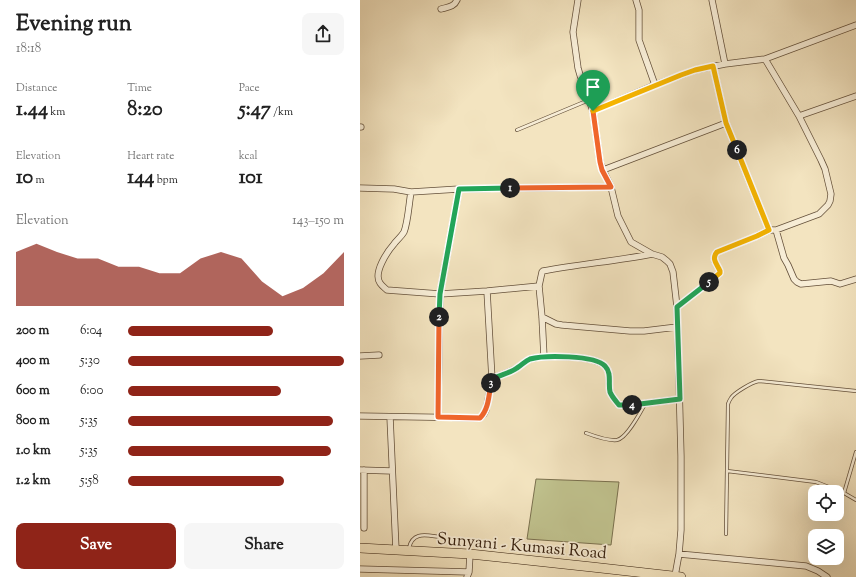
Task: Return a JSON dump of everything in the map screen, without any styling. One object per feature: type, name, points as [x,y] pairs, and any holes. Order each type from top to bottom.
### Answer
[{"type":"main road","name":"Sunyani - Kumasi Road","points":[[360,548],[470,554],[676,577]]},
{"type":"street","points":[[441,9],[451,7],[457,0]]},
{"type":"street","points":[[578,0],[573,28],[580,75],[593,111],[602,170],[611,187],[618,216],[631,242],[667,261],[673,272],[677,307],[681,456],[681,530],[676,577]]},
{"type":"street","points":[[636,0],[639,10],[639,40],[655,85]]},
{"type":"street","points":[[712,0],[725,64]]},
{"type":"street","points":[[593,111],[695,70],[725,64],[765,59],[856,26]]},
{"type":"street","points":[[677,307],[720,273],[714,258],[717,252],[769,230],[776,230],[819,214],[826,208],[830,201],[831,194],[825,169],[799,116],[765,59]]},
{"type":"street","points":[[713,66],[726,123],[769,230]]},
{"type":"street","points":[[799,116],[856,96]]},
{"type":"street","points":[[602,170],[726,123]]},
{"type":"street","points":[[360,188],[394,189],[411,192],[459,189],[611,187]]},
{"type":"street","points":[[438,417],[440,294],[459,189]]},
{"type":"street","points":[[411,192],[406,227],[401,237],[393,244],[381,263],[378,271],[378,279],[381,285],[387,290],[440,294],[538,286]]},
{"type":"street","points":[[776,230],[784,258],[794,279],[797,282],[801,284],[831,281],[840,284],[856,279]]},
{"type":"street","points":[[544,357],[542,317],[538,286],[543,271],[652,254]]},
{"type":"street","points":[[360,416],[480,418],[486,410],[492,379],[487,291]]},
{"type":"street","points":[[542,317],[556,324],[562,325],[630,331],[677,327]]},
{"type":"street","points":[[360,356],[379,355]]},
{"type":"street","points":[[492,379],[517,368],[528,359],[544,357],[574,357],[597,361],[606,367],[609,372],[610,392],[612,397],[619,405],[626,406],[680,399]]},
{"type":"street","points":[[390,416],[396,550]]},
{"type":"street","points":[[364,528],[362,470],[392,471]]},
{"type":"street","points":[[360,569],[468,574],[470,554]]},
{"type":"street","points":[[679,554],[806,566],[827,577]]},
{"type":"lane","points":[[517,130],[589,100]]},
{"type":"lane","points":[[726,534],[728,404],[732,396],[754,382],[856,391]]},
{"type":"lane","points":[[586,433],[617,440],[627,434],[646,404]]},
{"type":"lane","points":[[856,452],[844,494],[856,500]]},
{"type":"lane","points":[[727,471],[816,482],[823,485]]},
{"type":"lane","points":[[408,550],[410,542],[418,535],[442,537]]},
{"type":"green space","points":[[536,479],[619,482],[611,545],[527,539]]},
{"type":"route","points":[[713,66],[726,123],[769,230],[717,252],[714,258],[720,273],[677,307],[680,399],[626,406],[619,405],[612,397],[610,392],[609,372],[603,364],[597,361],[574,357],[544,357],[528,359],[517,368],[492,379],[486,410],[480,418],[438,417],[440,294],[459,189],[611,187],[602,170],[600,162],[593,111],[681,75],[713,66]]}]
